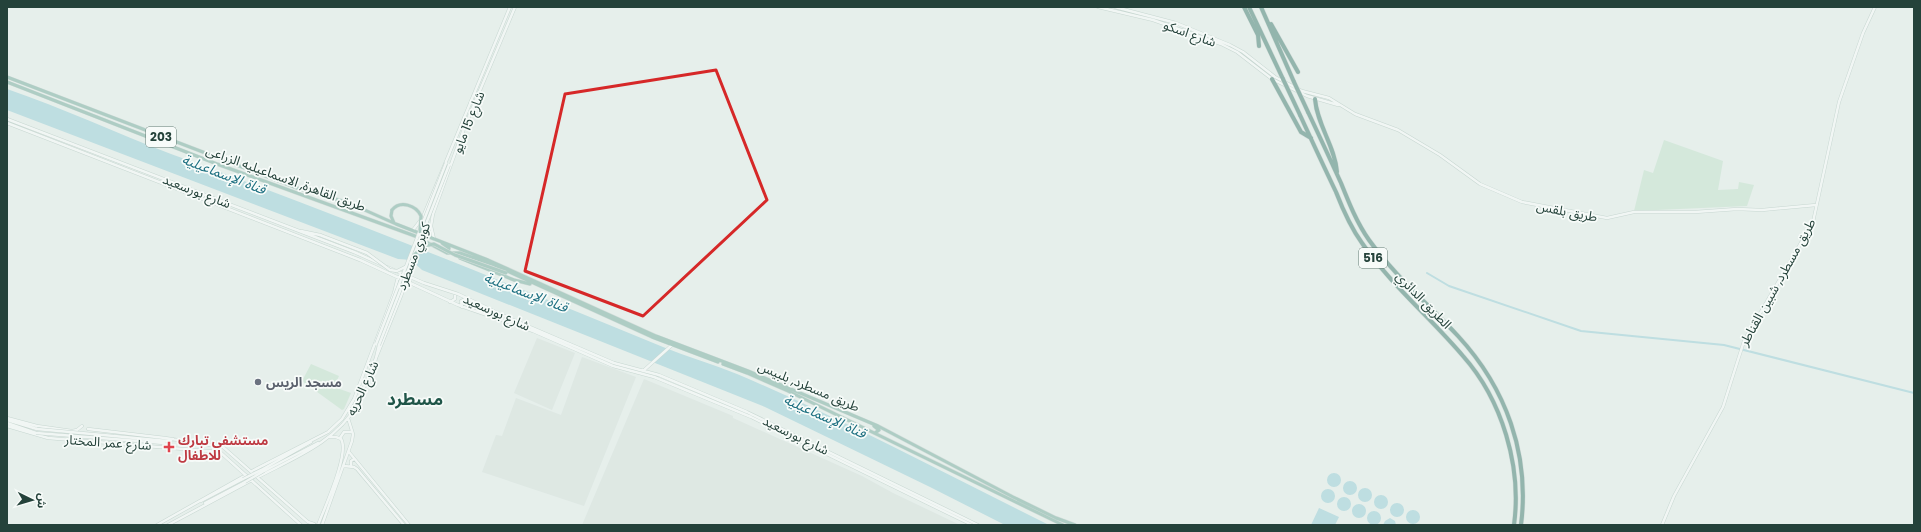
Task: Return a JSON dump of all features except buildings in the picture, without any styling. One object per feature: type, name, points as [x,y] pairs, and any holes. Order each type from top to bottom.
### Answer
[{"type":"highway","points":[[1244,7],[1258,35],[1259,46]]},
{"type":"highway","name":"الطريق الدائري","points":[[1249,7],[1350,223],[1362,244],[1394,284],[1464,356],[1487,388],[1505,433],[1515,480],[1516,504],[1514,525]]},
{"type":"highway","points":[[1262,9],[1298,72]]},
{"type":"highway","name":"الطريق الدائري","points":[[1262,9],[1358,220],[1372,244],[1399,276],[1458,336],[1494,382],[1506,406],[1517,439],[1523,482],[1521,525]]},
{"type":"highway","points":[[1274,78],[1301,132],[1311,138]]},
{"type":"highway","points":[[1315,99],[1316,113],[1335,158],[1337,175]]},
{"type":"main road","name":"شارع 15 مايو","points":[[413,230],[419,224],[510,7]]},
{"type":"main road","name":"شارع 15 مايو","points":[[434,239],[431,226],[432,214],[455,152],[515,7]]},
{"type":"main road","name":"شارع اسكو","points":[[1098,7],[1153,20],[1217,42],[1238,52],[1274,78]]},
{"type":"main road","name":"شارع اسكو","points":[[1115,7],[1172,22],[1230,45],[1243,52],[1274,78]]},
{"type":"main road","name":"طريق مسطرد, شبين القناطر","points":[[1662,525],[1674,496],[1723,407],[1742,347],[1757,318],[1805,238],[1814,219],[1839,102],[1863,33],[1875,7]]},
{"type":"main road","name":"طريق القاهرة, الاسماعيليه الزراعى","points":[[7,77],[296,188],[351,203],[396,224],[440,241],[516,274],[534,284]]},
{"type":"main road","points":[[1274,78],[1315,99],[1342,106]]},
{"type":"main road","points":[[1274,78],[1302,91],[1324,96],[1342,106]]},
{"type":"main road","name":"طريق القاهرة, الاسماعيليه الزراعى","points":[[7,82],[158,142],[414,236],[447,252],[460,253],[529,279]]},
{"type":"main road","name":"طريق بلقس","points":[[1342,106],[1355,114],[1406,135],[1440,155],[1480,184],[1498,193],[1530,204],[1602,218],[1634,212],[1695,212],[1737,209],[1762,210],[1816,205]]},
{"type":"main road","name":"شارع بورسعيد","points":[[7,119],[354,252],[421,281],[454,292],[502,316],[614,363],[649,373],[747,412],[885,477],[978,525]]},
{"type":"main road","name":"شارع بورسعيد","points":[[7,122],[360,260],[462,307],[533,331],[613,366],[654,377],[755,418],[972,525]]},
{"type":"main road","name":"كوبري مسطرد","points":[[372,352],[377,344],[414,255],[448,164],[450,150]]},
{"type":"main road","name":"كوبري مسطرد","points":[[375,362],[377,344],[406,266],[448,164],[455,152]]},
{"type":"main road","points":[[340,209],[344,206],[343,201]]},
{"type":"main road","points":[[349,212],[348,208],[351,203]]},
{"type":"main road","points":[[396,224],[392,218],[392,210],[403,204],[416,209],[421,216],[420,232]]},
{"type":"main road","points":[[419,224],[420,228],[423,230],[428,230],[431,226]]},
{"type":"main road","points":[[297,230],[320,235],[367,254],[390,270],[397,271],[406,266]]},
{"type":"main road","points":[[440,241],[449,248],[449,251],[447,252],[514,280],[534,284]]},
{"type":"main road","points":[[414,255],[423,246],[434,244],[455,255],[523,279]]},
{"type":"main road","name":"شارع الحريه","points":[[262,470],[335,426],[347,411],[372,352],[397,285],[398,277]]},
{"type":"main road","name":"طريق مسطرد, بلبيس","points":[[529,279],[656,336],[748,371],[872,424],[1013,497],[1056,518],[1075,525]]},
{"type":"main road","name":"شارع الحريه","points":[[262,470],[330,437],[348,418],[357,405],[404,288],[410,282]]},
{"type":"main road","name":"طريق مسطرد, بلبيس","points":[[534,284],[672,347],[751,374],[891,440],[1063,525]]},
{"type":"main road","points":[[397,285],[402,285],[404,288]]},
{"type":"main road","points":[[450,302],[455,300],[456,295],[454,292]]},
{"type":"main road","points":[[462,307],[462,300],[467,298]]},
{"type":"main road","points":[[643,371],[672,347]]},
{"type":"main road","points":[[649,367],[649,373]]},
{"type":"main road","points":[[322,525],[352,441],[352,433],[348,418]]},
{"type":"main road","points":[[7,419],[36,431]]},
{"type":"main road","name":"شارع عمر المختار","points":[[7,419],[44,428],[76,431],[82,426]]},
{"type":"main road","points":[[872,424],[879,430],[875,433]]},
{"type":"main road","points":[[7,425],[36,431],[164,443],[172,447]]},
{"type":"main road","name":"شارع عمر المختار","points":[[7,425],[42,437],[220,452],[245,479],[252,480],[301,525]]},
{"type":"main road","points":[[786,431],[788,427]]},
{"type":"main road","points":[[42,437],[41,433],[44,428]]},
{"type":"main road","name":"شارع عمر المختار","points":[[88,429],[102,432],[173,439],[223,447],[310,524],[314,524]]},
{"type":"main road","points":[[76,431],[78,435],[76,440]]},
{"type":"main road","points":[[887,431],[883,432],[883,435],[891,440]]},
{"type":"main road","points":[[102,432],[102,441]]},
{"type":"main road","points":[[340,438],[345,432],[352,433]]},
{"type":"main road","points":[[330,437],[340,438]]},
{"type":"main road","points":[[113,438],[167,441],[173,439]]},
{"type":"main road","points":[[318,525],[335,480],[342,456],[344,445],[340,438]]},
{"type":"main road","points":[[349,452],[354,460],[409,525]]},
{"type":"main road","points":[[351,466],[351,461],[354,460]]},
{"type":"main road","points":[[344,466],[351,466],[358,469],[404,525]]},
{"type":"main road","points":[[252,472],[262,470]]},
{"type":"main road","points":[[258,477],[262,470]]},
{"type":"main road","points":[[157,525],[199,501],[262,470]]},
{"type":"main road","points":[[168,525],[245,479],[252,480]]},
{"type":"main road","points":[[931,502],[933,498]]},
{"type":"main road","points":[[951,512],[953,508]]},
{"type":"highlighted area","points":[[716,70],[767,200],[643,316],[525,271],[565,94]]},
{"type":"shaded area","points":[[537,338],[575,353],[552,410],[514,393]]},
{"type":"shaded area","points":[[582,357],[636,377],[584,506],[482,472],[496,435],[502,436],[516,398],[561,415]]},
{"type":"shaded area","points":[[644,379],[733,416],[733,418],[862,476],[893,493],[960,525],[582,525]]},
{"type":"green space","points":[[1664,140],[1723,161],[1718,190],[1738,189],[1739,182],[1754,185],[1747,206],[1634,211],[1644,170],[1653,173]]},
{"type":"green space","points":[[311,364],[339,376],[334,387],[351,393],[344,409],[342,410],[302,381]]},
{"type":"water","name":"قناة الإسماعيلية","points":[[7,89],[49,104],[171,154],[418,248],[672,351],[737,374],[816,409],[1049,525],[1005,525],[765,407],[422,270],[408,260],[398,259],[7,110]]},
{"type":"water","points":[[1334,473],[1339,475],[1341,480],[1339,485],[1334,487],[1329,485],[1327,480],[1329,475]]},
{"type":"water","points":[[1350,481],[1355,483],[1357,488],[1355,493],[1350,495],[1345,493],[1343,488],[1345,483]]},
{"type":"water","points":[[1365,488],[1370,490],[1372,495],[1370,500],[1365,502],[1360,500],[1358,495],[1360,490]]},
{"type":"water","points":[[1328,489],[1333,491],[1335,496],[1333,501],[1328,503],[1323,501],[1321,496],[1323,491]]},
{"type":"water","points":[[1381,495],[1386,497],[1388,502],[1386,507],[1381,509],[1376,507],[1374,502],[1376,497]]},
{"type":"water","points":[[1344,497],[1349,499],[1351,504],[1349,509],[1344,511],[1339,509],[1337,504],[1339,499]]},
{"type":"water","points":[[1397,503],[1402,505],[1404,510],[1402,515],[1397,517],[1392,515],[1390,510],[1392,505]]},
{"type":"water","points":[[1359,504],[1364,506],[1366,511],[1364,516],[1359,518],[1354,516],[1352,511],[1354,506]]},
{"type":"water","points":[[1319,508],[1339,517],[1335,525],[1311,525]]},
{"type":"water","points":[[1413,510],[1418,512],[1420,517],[1418,522],[1413,524],[1408,522],[1406,517],[1408,512]]},
{"type":"water","points":[[1374,511],[1379,513],[1381,518],[1379,523],[1374,525],[1369,523],[1367,518],[1369,513]]},
{"type":"water","points":[[1390,518],[1395,521],[1396,525],[1383,525],[1385,521]]},
{"type":"waterway","points":[[1427,273],[1449,286],[1581,331],[1724,345],[1914,393]]},
{"type":"place","name":"مسجد الريس","points":[[258,382]]},
{"type":"place","name":"مستشفى تبارك للاطفال","points":[[169,447]]},
{"type":"district","name":"مسطرد","points":[[415,399]]}]
